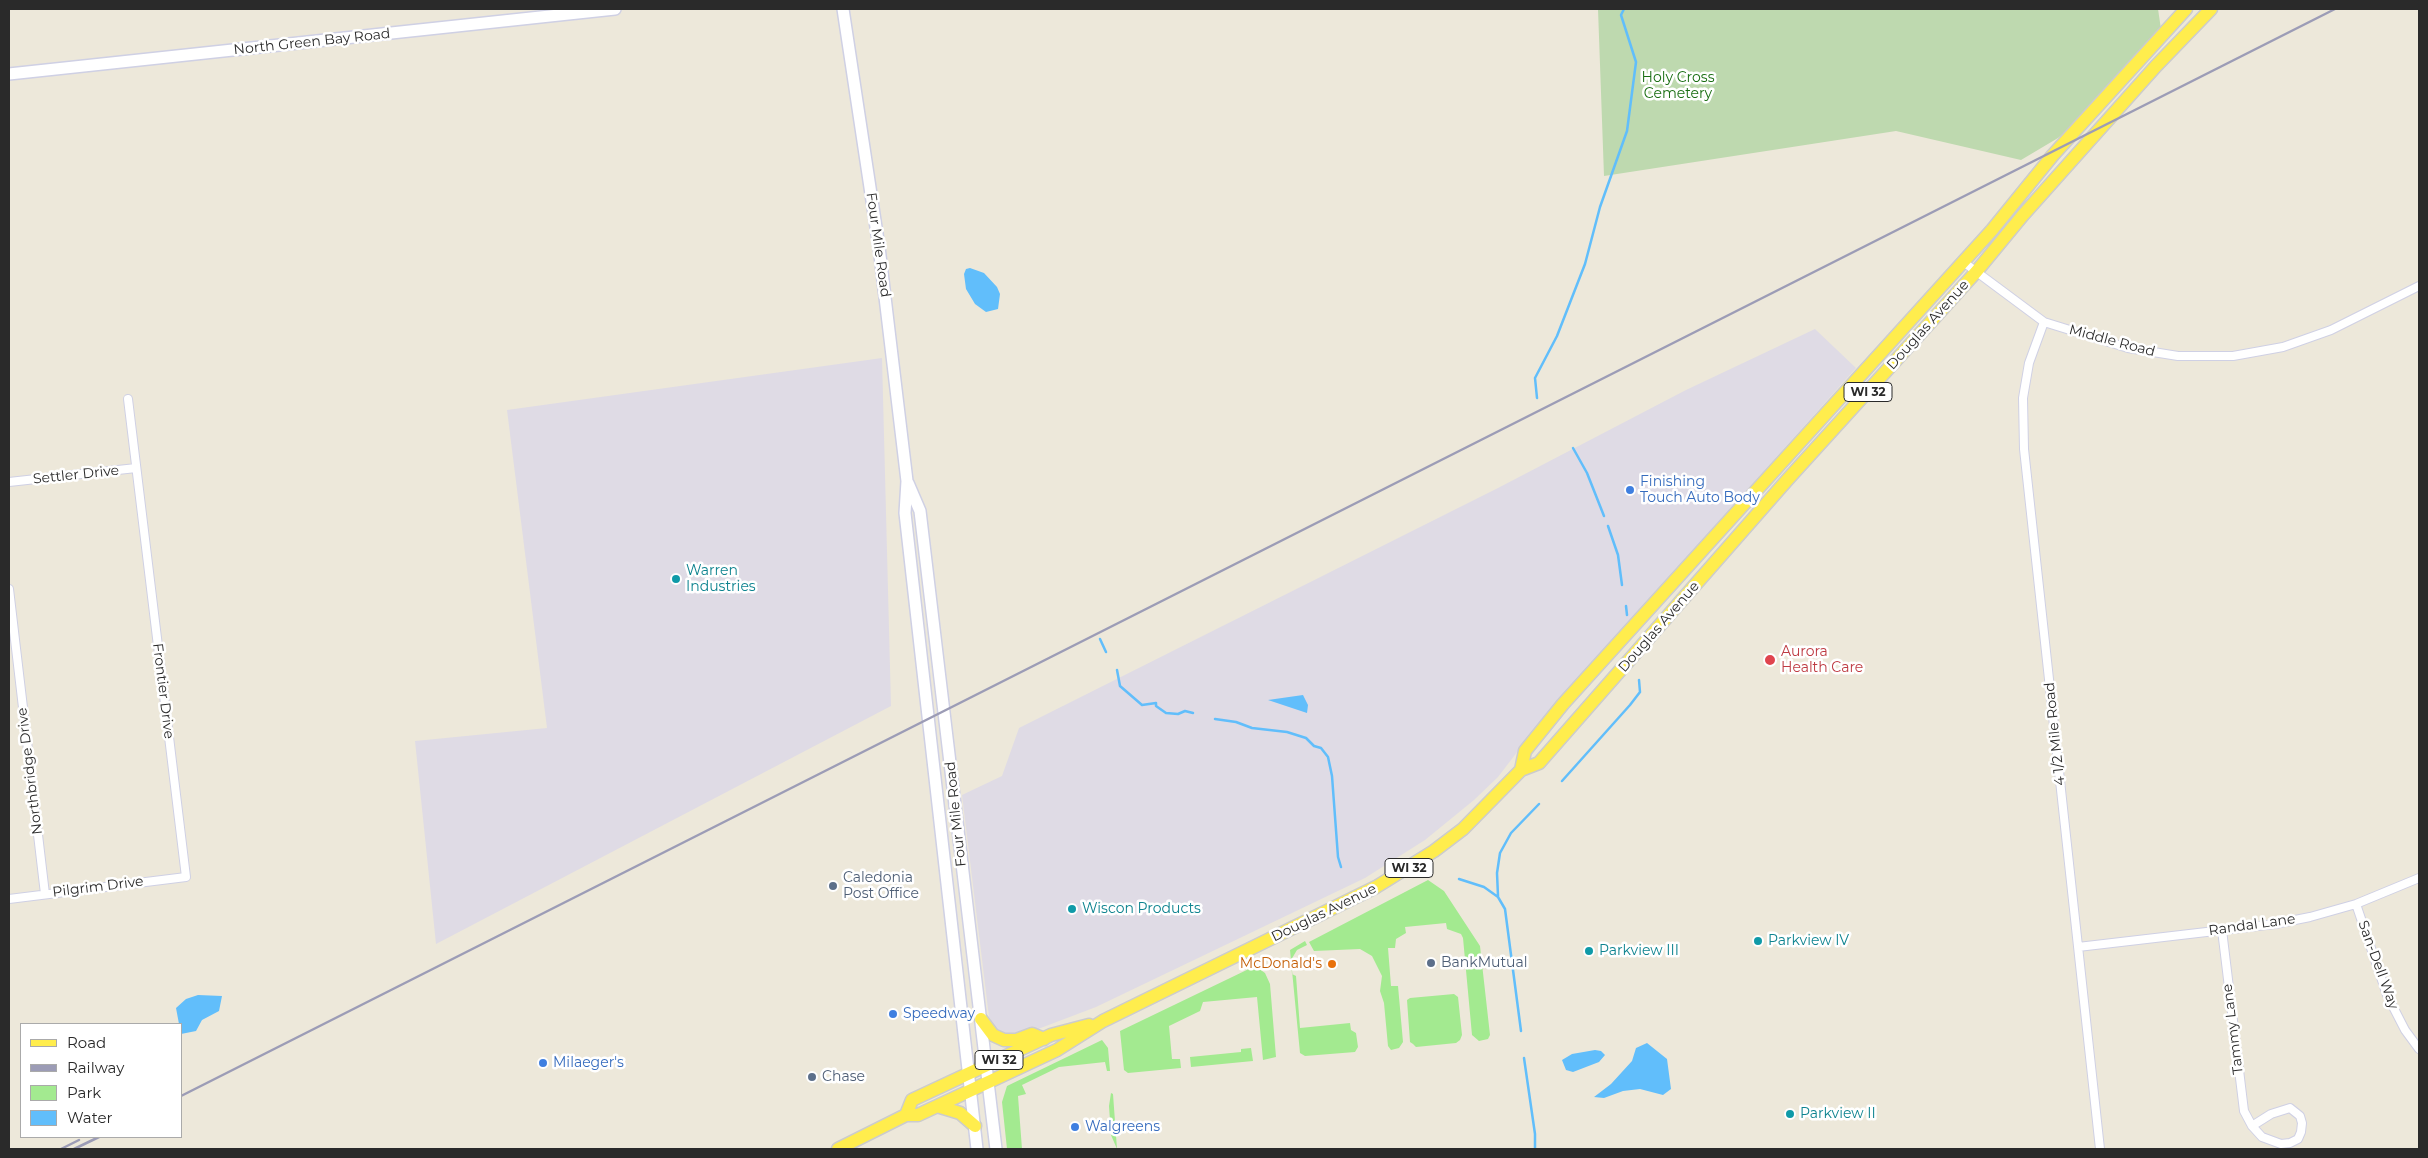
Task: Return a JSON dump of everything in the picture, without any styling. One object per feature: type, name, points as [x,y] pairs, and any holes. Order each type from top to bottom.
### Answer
[{"type":"main road","name":"Douglas Avenue","points":[[1521,770],[1525,751],[1563,704],[1992,230],[2053,155],[2186,9]]},
{"type":"main road","name":"Douglas Avenue","points":[[838,1149],[906,1115],[918,1115],[1057,1050],[1103,1020],[1371,890],[1406,870],[1463,829],[1521,770],[1539,764],[1782,487],[1976,272],[2023,214],[2156,66],[2212,9]]},
{"type":"main road","points":[[981,1019],[989,1030],[1004,1040],[1016,1040],[1032,1034],[1044,1038]]},
{"type":"main road","name":"Douglas Avenue","points":[[906,1115],[912,1100],[1044,1038],[1103,1020]]},
{"type":"main road","points":[[937,1106],[960,1113],[975,1126]]},
{"type":"street","name":"North Green Bay Road","points":[[9,74],[615,9]]},
{"type":"street","name":"Four Mile Road","points":[[844,9],[879,247],[908,481],[905,513],[977,1149]]},
{"type":"street","name":"Middle Road","points":[[1962,261],[2044,322],[2128,348],[2153,353],[2191,356],[2233,356],[2282,347],[2307,340],[2346,323],[2419,286]]},
{"type":"street","name":"4 1/2 Mile Road","points":[[2044,322],[2029,363],[2023,398],[2024,449],[2100,1149]]},
{"type":"street","points":[[128,399],[136,468]]},
{"type":"street","name":"Settler Drive","points":[[9,482],[136,468],[140,506]]},
{"type":"street","name":"Four Mile Road","points":[[908,481],[920,511],[996,1149]]},
{"type":"street","name":"Frontier Drive","points":[[140,506],[186,877]]},
{"type":"street","name":"Northbridge Drive","points":[[9,589],[45,894]]},
{"type":"street","name":"Pilgrim Drive","points":[[9,899],[186,877]]},
{"type":"street","name":"Randal Lane","points":[[2078,946],[2301,919],[2356,904],[2419,878]]},
{"type":"street","name":"San-Dell Way","points":[[2356,904],[2394,1012],[2417,1043]]},
{"type":"street","name":"Tammy Lane","points":[[2222,930],[2241,1096],[2244,1111],[2252,1126]]},
{"type":"street","points":[[2290,1108],[2300,1116],[2302,1132],[2298,1139],[2290,1143],[2281,1144],[2262,1137],[2252,1126],[2271,1114],[2290,1108]]},
{"type":"shaded area","points":[[1815,329],[1856,368],[1544,717],[1498,777],[1474,800],[1425,840],[1365,878],[1096,1007],[1017,1037],[1000,1035],[989,1017],[962,795],[1002,776],[1019,728],[1498,488],[1686,390]]},
{"type":"shaded area","points":[[882,358],[891,706],[436,944],[415,741],[547,728],[507,410]]},
{"type":"green space","name":"Holy Cross Cemetery","points":[[1598,9],[2158,9],[2162,36],[2101,104],[2058,138],[2021,160],[1896,131],[1604,176]]},
{"type":"green space","points":[[1428,880],[1444,891],[1480,946],[1490,1035],[1488,1039],[1479,1041],[1472,1035],[1463,938],[1461,934],[1447,929],[1446,923],[1405,927],[1406,933],[1396,939],[1395,948],[1388,948],[1391,986],[1398,986],[1403,1042],[1399,1048],[1391,1050],[1388,1046],[1384,1003],[1380,991],[1382,976],[1372,956],[1360,949],[1314,951],[1309,942]]},
{"type":"green space","points":[[1305,941],[1307,945],[1297,950],[1291,961],[1290,950]]},
{"type":"green space","points":[[1255,966],[1265,973],[1270,984],[1276,1057],[1263,1060],[1257,997],[1203,1002],[1200,1011],[1169,1026],[1172,1059],[1180,1059],[1181,1068],[1128,1073],[1124,1070],[1120,1031]]},
{"type":"green space","points":[[1292,974],[1296,976],[1300,1028],[1350,1023],[1351,1030],[1356,1033],[1358,1047],[1355,1052],[1305,1056],[1300,1053]]},
{"type":"green space","points":[[1454,994],[1458,997],[1462,1035],[1460,1040],[1456,1043],[1416,1047],[1410,1042],[1407,1000],[1410,998]]},
{"type":"green space","points":[[1102,1040],[1108,1048],[1110,1071],[1107,1071],[1105,1062],[1059,1067],[1022,1085],[1026,1094],[1018,1096],[1022,1149],[1007,1149],[1002,1102],[1007,1086]]},
{"type":"green space","points":[[1251,1048],[1253,1061],[1191,1067],[1190,1057],[1241,1052],[1241,1049]]},
{"type":"green space","points":[[1111,1093],[1113,1094],[1117,1149],[1111,1135],[1109,1106]]},
{"type":"water","points":[[970,268],[984,273],[997,287],[1000,294],[998,309],[986,312],[975,304],[966,289],[964,274],[966,269]]},
{"type":"water","points":[[1303,695],[1308,705],[1307,713],[1268,700]]},
{"type":"water","points":[[198,995],[222,996],[219,1011],[202,1020],[196,1031],[182,1034],[182,1023],[179,1023],[176,1008],[186,999]]},
{"type":"water","points":[[1647,1043],[1667,1059],[1671,1089],[1663,1095],[1640,1089],[1623,1091],[1604,1098],[1594,1097],[1611,1084],[1632,1061],[1636,1048]]},
{"type":"water","points":[[1595,1050],[1601,1051],[1605,1055],[1599,1062],[1573,1072],[1566,1070],[1562,1060],[1572,1054]]},
{"type":"waterway","points":[[1537,398],[1535,378],[1557,336],[1585,264],[1600,207],[1627,131],[1636,62],[1621,15],[1624,9]]},
{"type":"waterway","points":[[1573,448],[1587,473],[1604,516]]},
{"type":"waterway","points":[[1608,526],[1618,555],[1622,585]]},
{"type":"waterway","points":[[1626,606],[1627,615]]},
{"type":"waterway","points":[[1100,639],[1106,652]]},
{"type":"waterway","points":[[1117,670],[1120,686],[1142,705],[1156,703],[1156,706],[1166,713],[1178,714],[1185,711],[1193,713]]},
{"type":"waterway","points":[[1562,781],[1640,692],[1639,680]]},
{"type":"waterway","points":[[1215,719],[1236,722],[1252,728],[1287,732],[1306,738],[1314,746],[1321,748],[1328,757],[1332,776],[1338,857],[1341,867]]},
{"type":"waterway","points":[[1498,896],[1497,873],[1500,853],[1511,833],[1539,804]]},
{"type":"waterway","points":[[1459,879],[1484,887],[1498,897],[1505,909],[1521,1031]]},
{"type":"waterway","points":[[1524,1058],[1535,1134],[1535,1149]]},
{"type":"railway","points":[[182,1095],[2335,9]]},
{"type":"railway","points":[[74,1149],[97,1138]]},
{"type":"railway","points":[[61,1149],[79,1140]]},
{"type":"place","name":"Finishing Touch Auto Body","points":[[1630,490]]},
{"type":"place","name":"Warren Industries","points":[[676,579]]},
{"type":"place","name":"Aurora Health Care","points":[[1770,660]]},
{"type":"place","name":"Caledonia Post Office","points":[[833,886]]},
{"type":"place","name":"Wiscon Products","points":[[1072,909]]},
{"type":"place","name":"Parkview IV","points":[[1758,941]]},
{"type":"place","name":"Parkview III","points":[[1589,951]]},
{"type":"place","name":"BankMutual","points":[[1431,963]]},
{"type":"place","name":"McDonald's","points":[[1332,964]]},
{"type":"place","name":"Speedway","points":[[893,1014]]},
{"type":"place","name":"Milaeger's","points":[[543,1063]]},
{"type":"place","name":"Chase","points":[[812,1077]]},
{"type":"place","name":"Parkview II","points":[[1790,1114]]},
{"type":"place","name":"Walgreens","points":[[1075,1127]]}]
